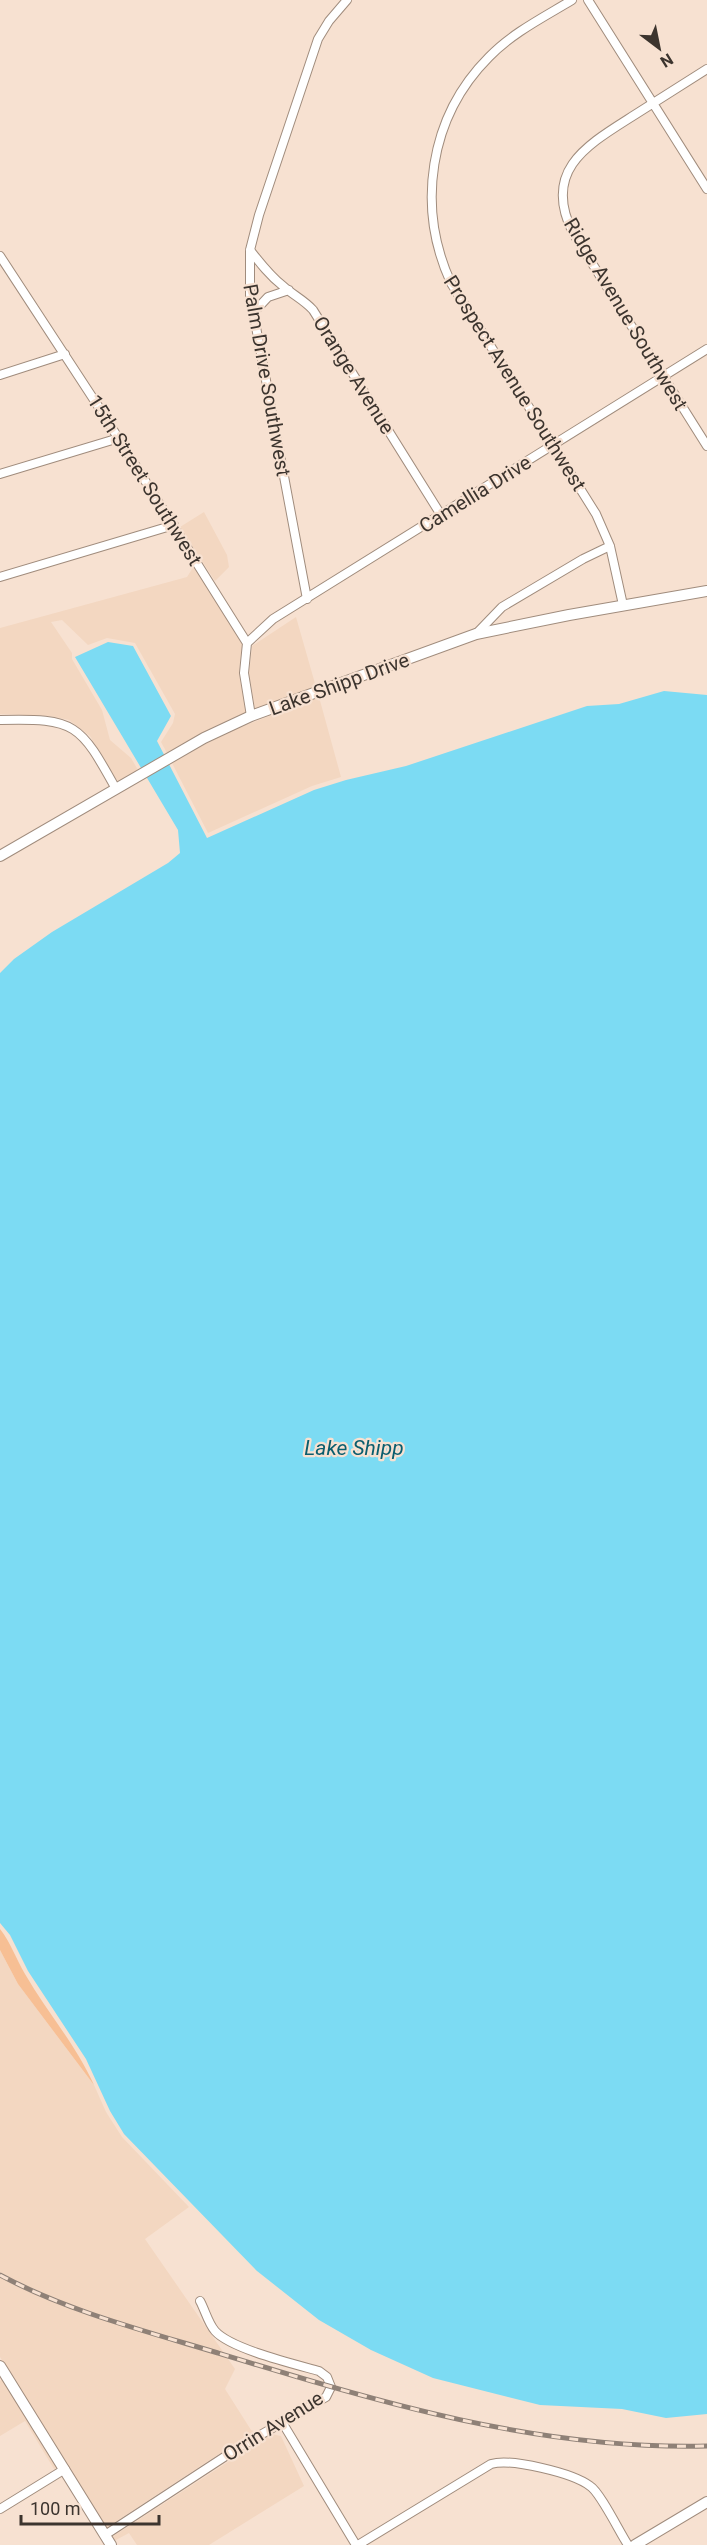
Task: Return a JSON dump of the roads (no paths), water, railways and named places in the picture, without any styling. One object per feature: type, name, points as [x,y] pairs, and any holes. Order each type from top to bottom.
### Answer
[{"type":"street","name":"Palm Drive Southwest","points":[[307,599],[254,312],[249,279],[250,250],[270,179],[318,39],[329,21],[347,0]]},
{"type":"street","name":"Prospect Avenue Southwest","points":[[572,0],[512,38],[489,56],[470,79],[443,127],[433,169],[431,194],[436,241],[451,283],[596,514],[610,546],[623,605]]},
{"type":"street","points":[[588,0],[707,189]]},
{"type":"street","name":"Ridge Avenue Southwest","points":[[707,69],[582,150],[571,166],[563,202],[573,233],[707,446]]},
{"type":"street","name":"Orange Avenue","points":[[250,250],[267,272],[313,310],[441,515]]},
{"type":"street","name":"15th Street Southwest","points":[[0,256],[65,354],[247,643]]},
{"type":"street","points":[[254,312],[268,297],[289,290]]},
{"type":"street","name":"Camellia Drive","points":[[247,643],[273,619],[707,349]]},
{"type":"street","points":[[0,375],[65,354]]},
{"type":"street","points":[[0,474],[118,438]]},
{"type":"street","points":[[0,577],[174,525]]},
{"type":"street","points":[[476,634],[502,607],[583,559],[610,546]]},
{"type":"street","name":"Lake Shipp Drive","points":[[0,856],[178,753],[251,716],[476,634],[707,591]]},
{"type":"street","points":[[247,643],[244,682],[251,716]]},
{"type":"street","points":[[0,720],[50,721],[68,725],[86,739],[121,786]]},
{"type":"street","name":"Orrin Avenue","points":[[108,2540],[231,2452],[326,2397],[331,2387],[327,2377],[319,2372],[258,2352],[222,2336],[213,2328],[200,2301]]},
{"type":"street","points":[[1,2371],[108,2540]]},
{"type":"street","points":[[282,2422],[357,2545],[498,2462],[570,2475],[592,2487],[628,2545]]},
{"type":"street","points":[[0,2509],[65,2469]]},
{"type":"street","points":[[635,2545],[707,2502]]},
{"type":"water","name":"Lake Shipp","points":[[108,642],[133,646],[171,716],[157,741],[207,838],[314,790],[406,766],[587,706],[619,704],[664,691],[707,695],[707,2414],[666,2418],[622,2409],[540,2405],[433,2378],[371,2350],[319,2320],[257,2271],[124,2134],[110,2111],[86,2059],[28,1971],[10,1935],[0,1923],[0,973],[14,959],[52,932],[168,863],[180,853],[178,830],[75,657]]},
{"type":"railway","points":[[0,2275],[79,2310],[398,2405],[520,2431],[581,2440],[643,2445],[707,2446]]}]
